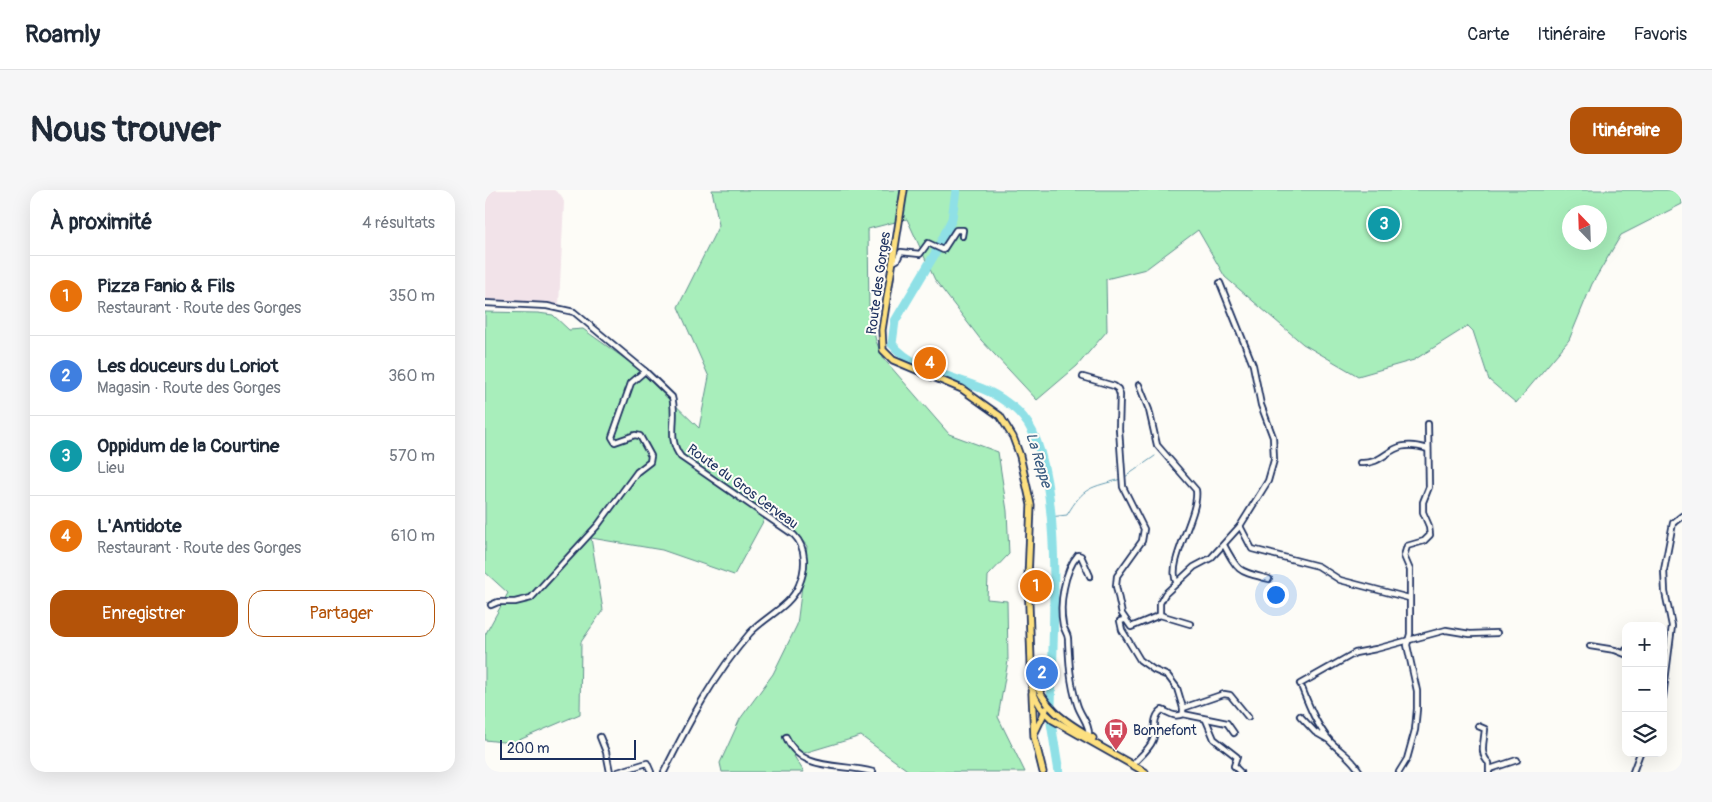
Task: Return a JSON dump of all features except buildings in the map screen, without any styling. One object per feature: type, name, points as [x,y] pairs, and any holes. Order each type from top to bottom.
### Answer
[{"type":"main road","name":"Route des Gorges","points":[[905,190],[882,338],[886,355],[893,360],[962,389],[1004,420],[1017,447],[1031,505],[1028,573],[1032,689],[1053,720],[1145,772]]},
{"type":"main road","name":"Route des Gorges","points":[[1031,664],[1045,710]]},
{"type":"main road","points":[[1032,689],[1034,736],[1043,772]]},
{"type":"main road","points":[[1045,710],[1070,727],[1081,731],[1151,772]]},
{"type":"main road","points":[[1033,717],[1045,710]]},
{"type":"main road","points":[[1034,736],[1045,710]]},
{"type":"main road","points":[[1039,721],[1053,720]]},
{"type":"street","points":[[893,262],[899,258],[901,252],[920,254],[928,243],[943,250],[956,230],[963,230],[962,236]]},
{"type":"street","points":[[1160,615],[1160,603],[1194,567],[1211,558],[1224,545],[1240,526],[1271,475],[1275,449],[1247,345],[1220,283]]},
{"type":"street","name":"Route du Gros Cerveau","points":[[485,303],[547,306],[575,312],[645,371],[672,397],[675,406],[673,443],[681,457],[794,535],[802,548],[804,560],[803,574],[793,596],[751,632],[709,686],[664,772]]},
{"type":"street","points":[[491,605],[498,602],[515,602],[531,598],[598,525],[637,472],[650,462],[651,456],[640,436],[635,435],[615,442],[612,437],[631,383],[645,371]]},
{"type":"street","points":[[1083,376],[1118,390],[1123,487],[1144,529],[1142,541],[1117,576],[1117,602],[1124,620],[1131,627],[1160,615],[1190,624]]},
{"type":"street","points":[[1139,385],[1149,410],[1152,432],[1157,445],[1197,490],[1195,509],[1183,538],[1175,569],[1174,578],[1177,583]]},
{"type":"street","points":[[1399,772],[1407,760],[1415,730],[1417,709],[1417,691],[1407,645],[1410,570],[1405,561],[1405,550],[1407,546],[1424,541],[1430,534],[1423,512],[1423,502],[1429,488],[1428,424]]},
{"type":"street","points":[[1360,463],[1369,464],[1402,445],[1415,445],[1428,449]]},
{"type":"street","points":[[1664,667],[1672,626],[1665,595],[1664,570],[1673,523],[1682,516]]},
{"type":"street","points":[[1240,526],[1252,548],[1318,566],[1340,580],[1409,598]]},
{"type":"street","points":[[1224,545],[1233,565],[1242,572],[1269,579]]},
{"type":"street","points":[[1089,736],[1089,729],[1077,706],[1068,665],[1068,640],[1063,627],[1063,590],[1071,567],[1078,555],[1081,556],[1090,576]]},
{"type":"street","points":[[1124,620],[1120,621],[1120,627],[1140,660],[1153,670],[1168,676],[1179,691],[1183,711]]},
{"type":"street","points":[[1329,740],[1312,714],[1301,686],[1355,653],[1451,629],[1470,634],[1497,632]]},
{"type":"street","points":[[1590,646],[1615,650],[1622,654]]},
{"type":"street","points":[[1135,762],[1154,738],[1154,726],[1158,713],[1162,710],[1174,716],[1224,694],[1230,696],[1248,717]]},
{"type":"street","points":[[1183,711],[1206,720],[1227,724],[1234,733]]},
{"type":"street","points":[[1300,716],[1315,732],[1329,740],[1353,760],[1360,772]]},
{"type":"street","points":[[1206,720],[1214,739],[1237,757],[1233,766],[1240,772]]},
{"type":"street","points":[[1478,726],[1485,729],[1482,752],[1490,770],[1517,760]]},
{"type":"street","points":[[787,737],[791,750],[807,764],[817,768],[843,768],[873,772]]},
{"type":"street","points":[[600,738],[610,772]]},
{"type":"street","points":[[1633,772],[1639,757]]},
{"type":"street","points":[[618,772],[647,763],[651,772]]},
{"type":"shaded area","points":[[485,190],[554,190],[561,195],[564,202],[559,305],[485,300]]},
{"type":"green space","points":[[712,190],[1682,190],[1682,204],[1621,235],[1592,284],[1569,340],[1516,403],[1489,380],[1473,331],[1468,326],[1414,360],[1358,376],[1303,344],[1225,277],[1198,230],[1146,269],[1106,279],[1107,331],[1077,366],[1037,400],[981,340],[935,280],[907,219],[868,229],[869,310],[876,341],[883,358],[949,434],[998,452],[1007,511],[1009,554],[988,576],[987,599],[1007,601],[1008,661],[998,717],[1025,772],[910,772],[861,736],[794,756],[804,772],[722,772],[720,763],[740,719],[773,674],[797,625],[807,546],[772,505],[734,575],[662,550],[591,538],[603,610],[581,642],[580,714],[512,743],[485,740],[485,635],[508,593],[485,572],[485,312],[553,315],[569,330],[583,329],[635,366],[699,428],[709,377],[678,307],[719,225]]},
{"type":"waterway","name":"La Reppe","points":[[956,190],[952,219],[936,252],[895,321],[892,344],[903,355],[917,363],[978,387],[1006,402],[1023,417],[1036,441],[1045,473],[1051,512],[1054,598],[1051,705]]},
{"type":"waterway","points":[[1125,477],[1155,456]]},
{"type":"waterway","points":[[1050,517],[1067,515],[1083,493],[1102,484],[1121,479]]},
{"type":"waterway","name":"La Reppe","points":[[1051,723],[1059,772]]},
{"type":"place","name":"Oppidum de la Courtine","points":[[1384,224]]},
{"type":"place","name":"L'Antidote","points":[[930,363]]},
{"type":"place","name":"Pizza Fanio & Fils","points":[[1036,586]]},
{"type":"place","name":"Les douceurs du Loriot","points":[[1042,673]]},
{"type":"place","name":"Bonnefont","points":[[1116,751]]}]
